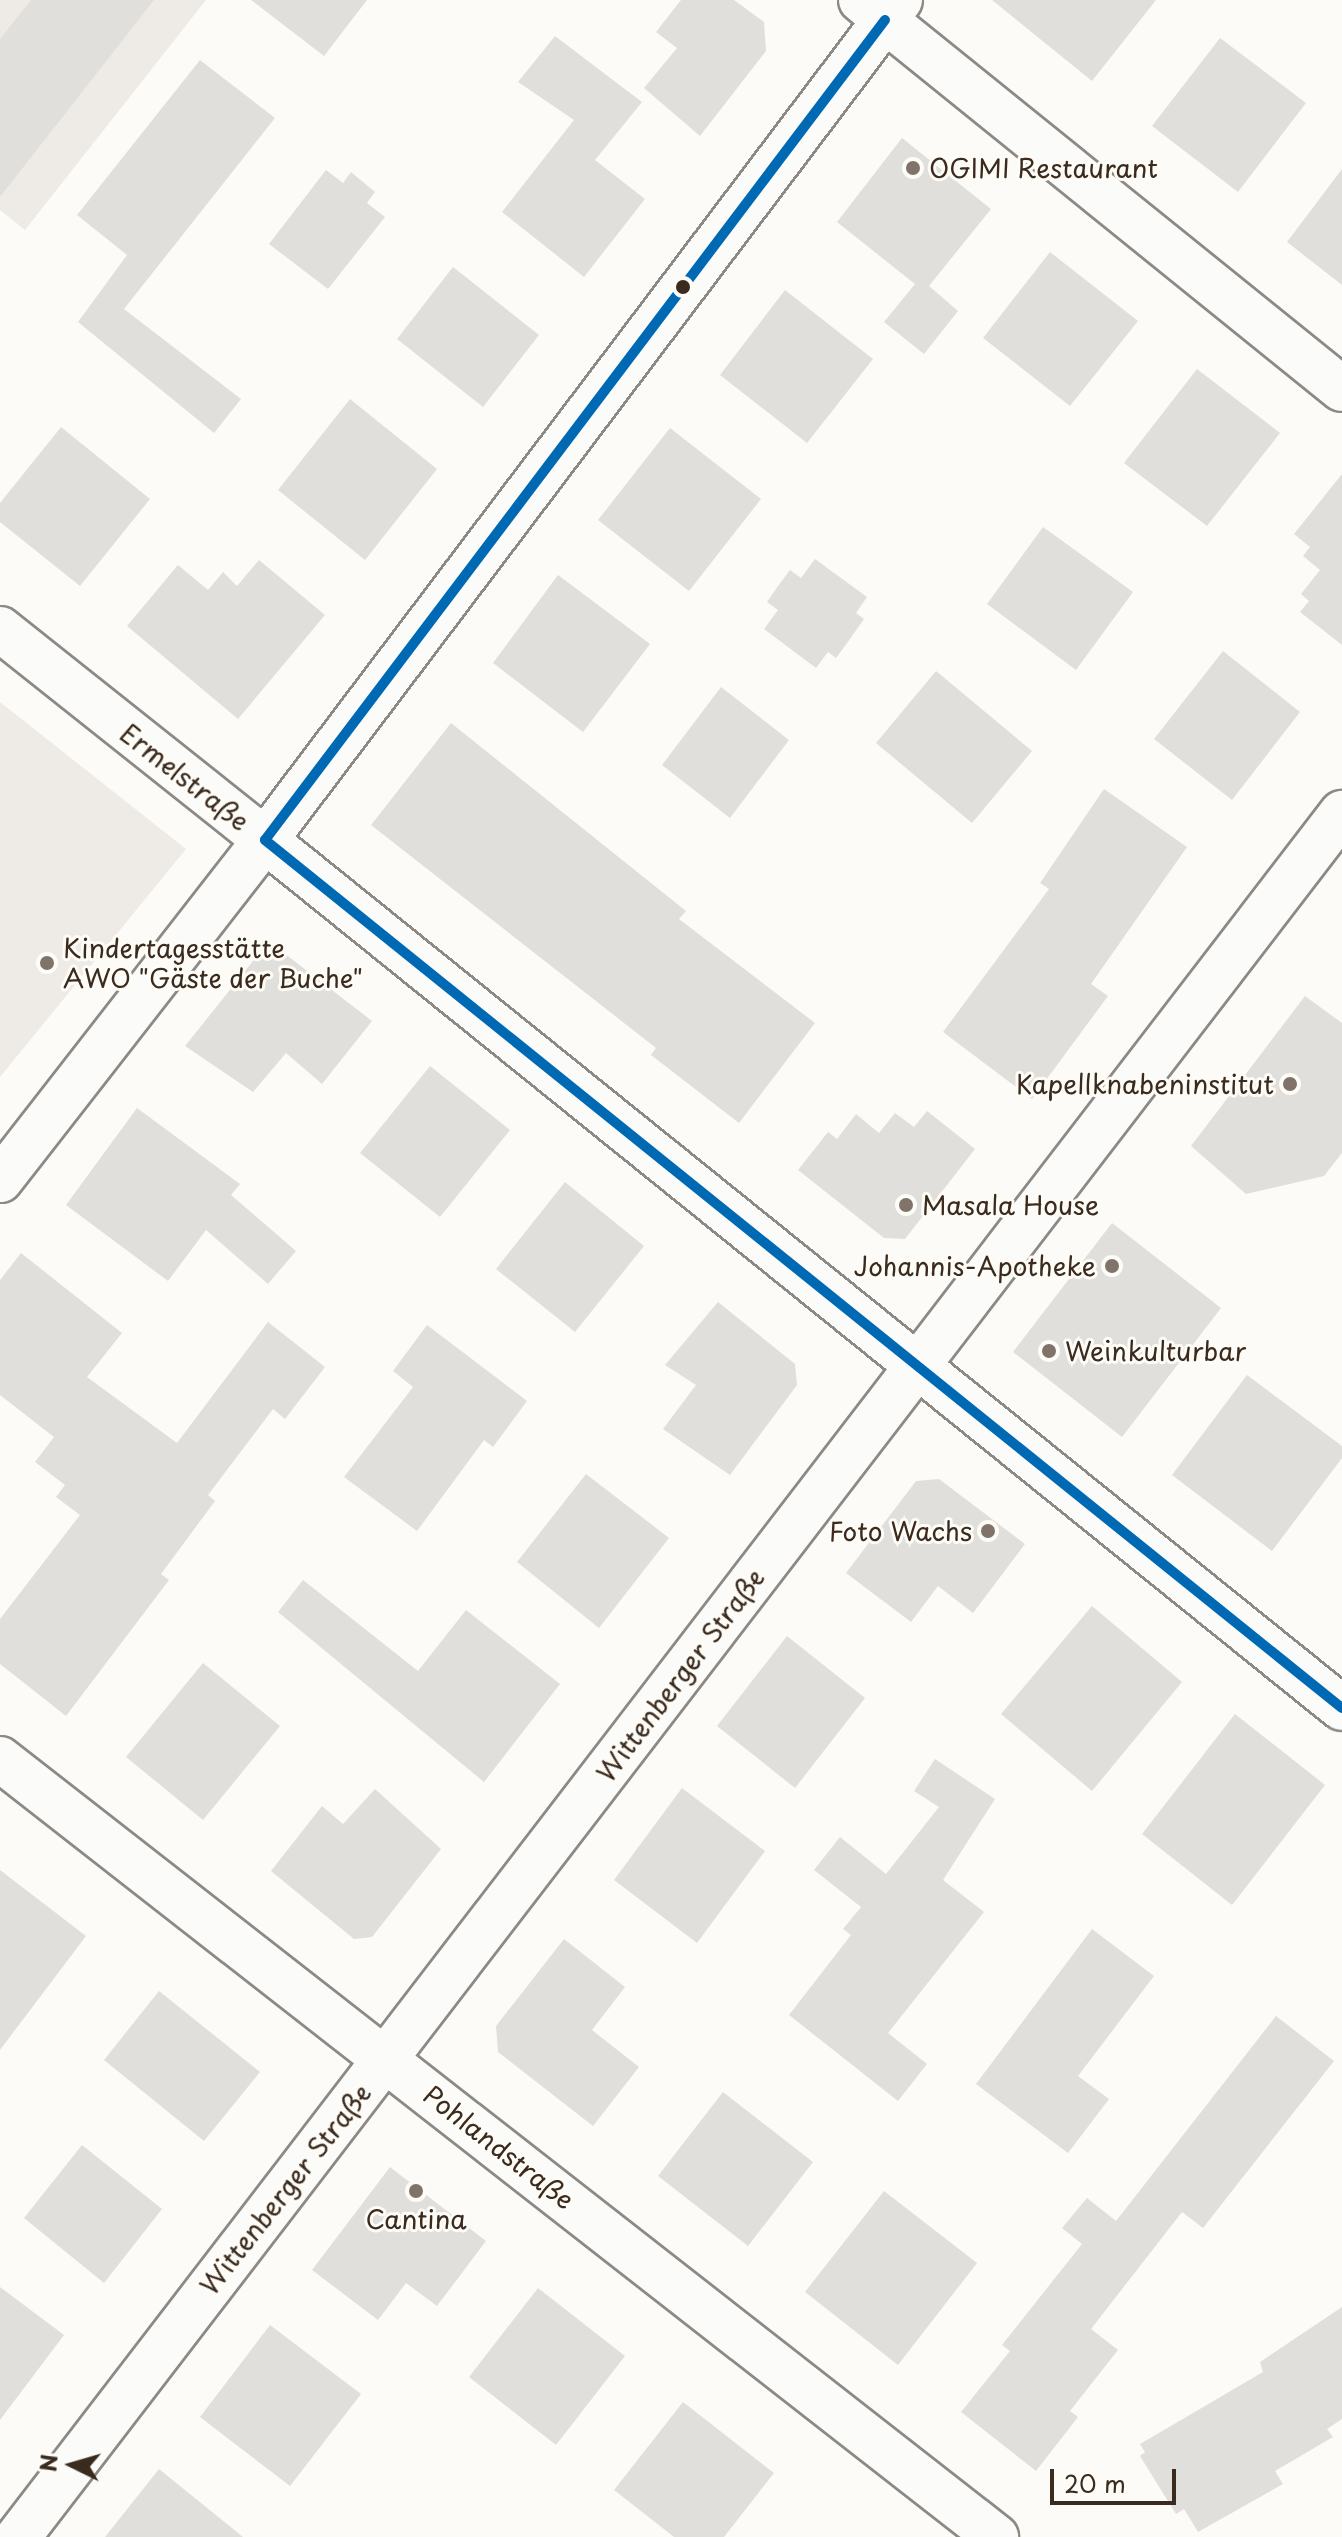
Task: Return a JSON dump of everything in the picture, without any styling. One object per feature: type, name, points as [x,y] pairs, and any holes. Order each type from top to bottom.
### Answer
[{"type":"street","points":[[0,1180],[265,840],[882,7],[1342,389]]},
{"type":"street","name":"Ermelstraße","points":[[0,629],[919,1364],[1342,1708]]},
{"type":"street","name":"Wittenberger Straße","points":[[18,2537],[1342,813]]},
{"type":"street","name":"Pohlandstraße","points":[[0,1759],[996,2537]]},
{"type":"shaded area","points":[[0,0],[206,0],[25,230],[0,210]]},
{"type":"shaded area","name":"Kindertagesstätte AWO \"Gäste der Buche\"","points":[[0,702],[186,849],[0,1077]]},
{"type":"building","points":[[31,0],[154,0],[0,197],[0,39]]},
{"type":"building","points":[[251,0],[367,0],[324,56]]},
{"type":"building","points":[[681,0],[734,0],[764,22],[766,51],[700,136],[644,88],[677,48],[656,32]]},
{"type":"building","points":[[992,0],[1156,0],[1092,81]]},
{"type":"building","points":[[555,36],[642,102],[595,160],[645,199],[584,277],[502,212],[574,120],[518,82]]},
{"type":"building","points":[[1220,38],[1306,103],[1238,192],[1152,126]]},
{"type":"building","points":[[200,60],[275,118],[124,309],[241,399],[214,433],[78,322],[127,255],[77,215]]},
{"type":"building","points":[[902,138],[991,209],[929,286],[958,311],[924,354],[884,322],[915,284],[837,222]]},
{"type":"building","points":[[1342,169],[1342,285],[1287,242]]},
{"type":"building","points":[[326,170],[343,183],[351,172],[375,192],[367,203],[385,217],[328,289],[269,244]]},
{"type":"building","points":[[1050,252],[1138,321],[1070,406],[983,338]]},
{"type":"building","points":[[453,267],[539,335],[483,407],[397,339]]},
{"type":"building","points":[[785,290],[873,359],[807,443],[720,375]]},
{"type":"building","points":[[1197,369],[1280,433],[1207,526],[1124,463]]},
{"type":"building","points":[[350,399],[437,469],[365,560],[278,490]]},
{"type":"building","points":[[61,427],[150,499],[80,586],[0,522],[0,503]]},
{"type":"building","points":[[670,428],[761,499],[689,591],[598,520]]},
{"type":"building","points":[[1342,474],[1342,645],[1300,612],[1309,601],[1301,594],[1320,570],[1303,556],[1310,547],[1294,534]]},
{"type":"building","points":[[1043,527],[1133,592],[1076,670],[987,604]]},
{"type":"building","points":[[815,559],[867,597],[856,613],[864,619],[850,639],[836,658],[828,652],[816,668],[764,629],[778,610],[767,602],[778,586],[790,570],[801,578]]},
{"type":"building","points":[[259,560],[325,615],[238,719],[127,626],[178,565],[208,590],[223,572],[237,586]]},
{"type":"building","points":[[558,575],[650,644],[583,732],[493,663]]},
{"type":"building","points":[[1223,651],[1300,712],[1232,800],[1154,739]]},
{"type":"building","points":[[936,671],[1032,751],[972,823],[876,743]]},
{"type":"building","points":[[721,687],[789,740],[730,818],[662,765]]},
{"type":"building","points":[[451,723],[686,911],[679,919],[815,1023],[739,1123],[651,1055],[656,1048],[371,825]]},
{"type":"building","points":[[1104,789],[1187,847],[1091,984],[1108,996],[1032,1099],[943,1032],[1049,889],[1040,883]]},
{"type":"building","points":[[284,953],[372,1021],[322,1084],[286,1053],[253,1092],[185,1046],[257,956]]},
{"type":"building","name":"Kapellknabeninstitut","points":[[1305,996],[1342,1023],[1342,1153],[1324,1176],[1246,1194],[1191,1146]]},
{"type":"building","points":[[430,1066],[510,1130],[440,1217],[360,1153]]},
{"type":"building","points":[[137,1108],[240,1184],[231,1195],[296,1251],[268,1284],[206,1230],[168,1281],[66,1205]]},
{"type":"building","points":[[927,1111],[975,1149],[905,1239],[884,1238],[798,1170],[828,1132],[837,1139],[856,1114],[879,1133],[895,1113],[914,1127]]},
{"type":"building","points":[[565,1182],[644,1246],[575,1332],[496,1269]]},
{"type":"building","points":[[1112,1223],[1221,1308],[1122,1437],[1013,1352]]},
{"type":"building","points":[[21,1253],[122,1333],[87,1377],[177,1443],[268,1322],[325,1367],[285,1419],[273,1409],[208,1495],[215,1501],[161,1574],[169,1580],[66,1716],[0,1664],[0,1619],[80,1515],[56,1497],[65,1485],[35,1462],[54,1437],[0,1395],[0,1280]]},
{"type":"building","points":[[718,1302],[795,1364],[797,1385],[730,1475],[663,1429],[696,1385],[665,1365]]},
{"type":"building","points":[[427,1325],[527,1401],[493,1447],[484,1440],[417,1531],[344,1477],[413,1387],[393,1371]]},
{"type":"building","points":[[1247,1375],[1342,1446],[1342,1458],[1272,1551],[1172,1475]]},
{"type":"building","points":[[586,1474],[669,1538],[599,1628],[517,1562]]},
{"type":"building","points":[[939,1479],[1025,1544],[973,1613],[938,1586],[911,1622],[846,1573],[916,1481]]},
{"type":"building","points":[[303,1580],[418,1671],[466,1610],[560,1684],[484,1782],[278,1612]]},
{"type":"building","points":[[1092,1606],[1182,1682],[1092,1791],[1001,1714]]},
{"type":"building","points":[[787,1636],[865,1698],[795,1788],[717,1726]]},
{"type":"building","points":[[203,1663],[280,1726],[203,1820],[126,1757]]},
{"type":"building","points":[[1235,1714],[1325,1785],[1232,1905],[1142,1834]]},
{"type":"building","points":[[935,1759],[995,1799],[943,1880],[984,1912],[888,2033],[927,2064],[898,2101],[789,2015],[851,1935],[843,1929],[861,1907],[814,1870],[840,1837],[886,1874],[939,1807],[914,1791]]},
{"type":"building","points":[[682,1788],[765,1851],[697,1943],[614,1880]]},
{"type":"building","points":[[375,1789],[441,1849],[372,1937],[354,1939],[271,1871],[322,1806],[343,1824]]},
{"type":"building","points":[[0,1870],[86,1936],[0,2050]]},
{"type":"building","points":[[1092,1929],[1154,1976],[1078,2076],[1109,2099],[1068,2153],[976,2084]]},
{"type":"building","points":[[564,1939],[625,1987],[592,2030],[639,2067],[593,2126],[498,2052],[496,2026]]},
{"type":"building","points":[[159,1991],[260,2072],[204,2141],[104,2060]]},
{"type":"building","points":[[1276,2016],[1334,2061],[1203,2228],[1182,2212],[1091,2329],[1118,2350],[1070,2411],[1078,2417],[1036,2471],[961,2412],[1010,2351],[1002,2345],[1082,2244],[1062,2228],[1087,2198],[1116,2221]]},
{"type":"building","points":[[723,2092],[813,2162],[748,2246],[658,2176]]},
{"type":"building","points":[[82,2145],[162,2209],[104,2283],[24,2218]]},
{"type":"building","points":[[390,2167],[486,2241],[437,2306],[406,2283],[378,2320],[312,2270]]},
{"type":"building","points":[[884,2191],[977,2263],[898,2365],[805,2292]]},
{"type":"building","points":[[0,2287],[64,2335],[0,2420]]},
{"type":"building","points":[[538,2288],[625,2356],[556,2445],[469,2377]]},
{"type":"building","points":[[1342,2307],[1342,2419],[1327,2429],[1333,2437],[1275,2471],[1283,2484],[1198,2532],[1184,2509],[1176,2514],[1140,2456],[1145,2452],[1140,2444],[1263,2372],[1260,2362]]},
{"type":"building","points":[[270,2325],[361,2394],[290,2486],[200,2417]]},
{"type":"building","points":[[683,2402],[774,2473],[724,2537],[674,2537],[614,2490]]},
{"type":"building","points":[[159,2469],[243,2537],[105,2537]]},
{"type":"transit line","points":[[265,840],[885,20]]},
{"type":"transit line","points":[[265,840],[1342,1708]]},
{"type":"place","name":"OGIMI Restaurant","points":[[913,168]]},
{"type":"place","name":"Kindertagesstätte AWO \"Gäste der Buche\"","points":[[47,963]]},
{"type":"place","name":"Kapellknabeninstitut","points":[[1290,1084]]},
{"type":"place","name":"Masala House","points":[[906,1205]]},
{"type":"place","name":"Johannis-Apotheke","points":[[1112,1266]]},
{"type":"place","name":"Weinkulturbar","points":[[1049,1351]]},
{"type":"place","name":"Foto Wachs","points":[[988,1531]]},
{"type":"place","name":"Cantina","points":[[416,2191]]}]
